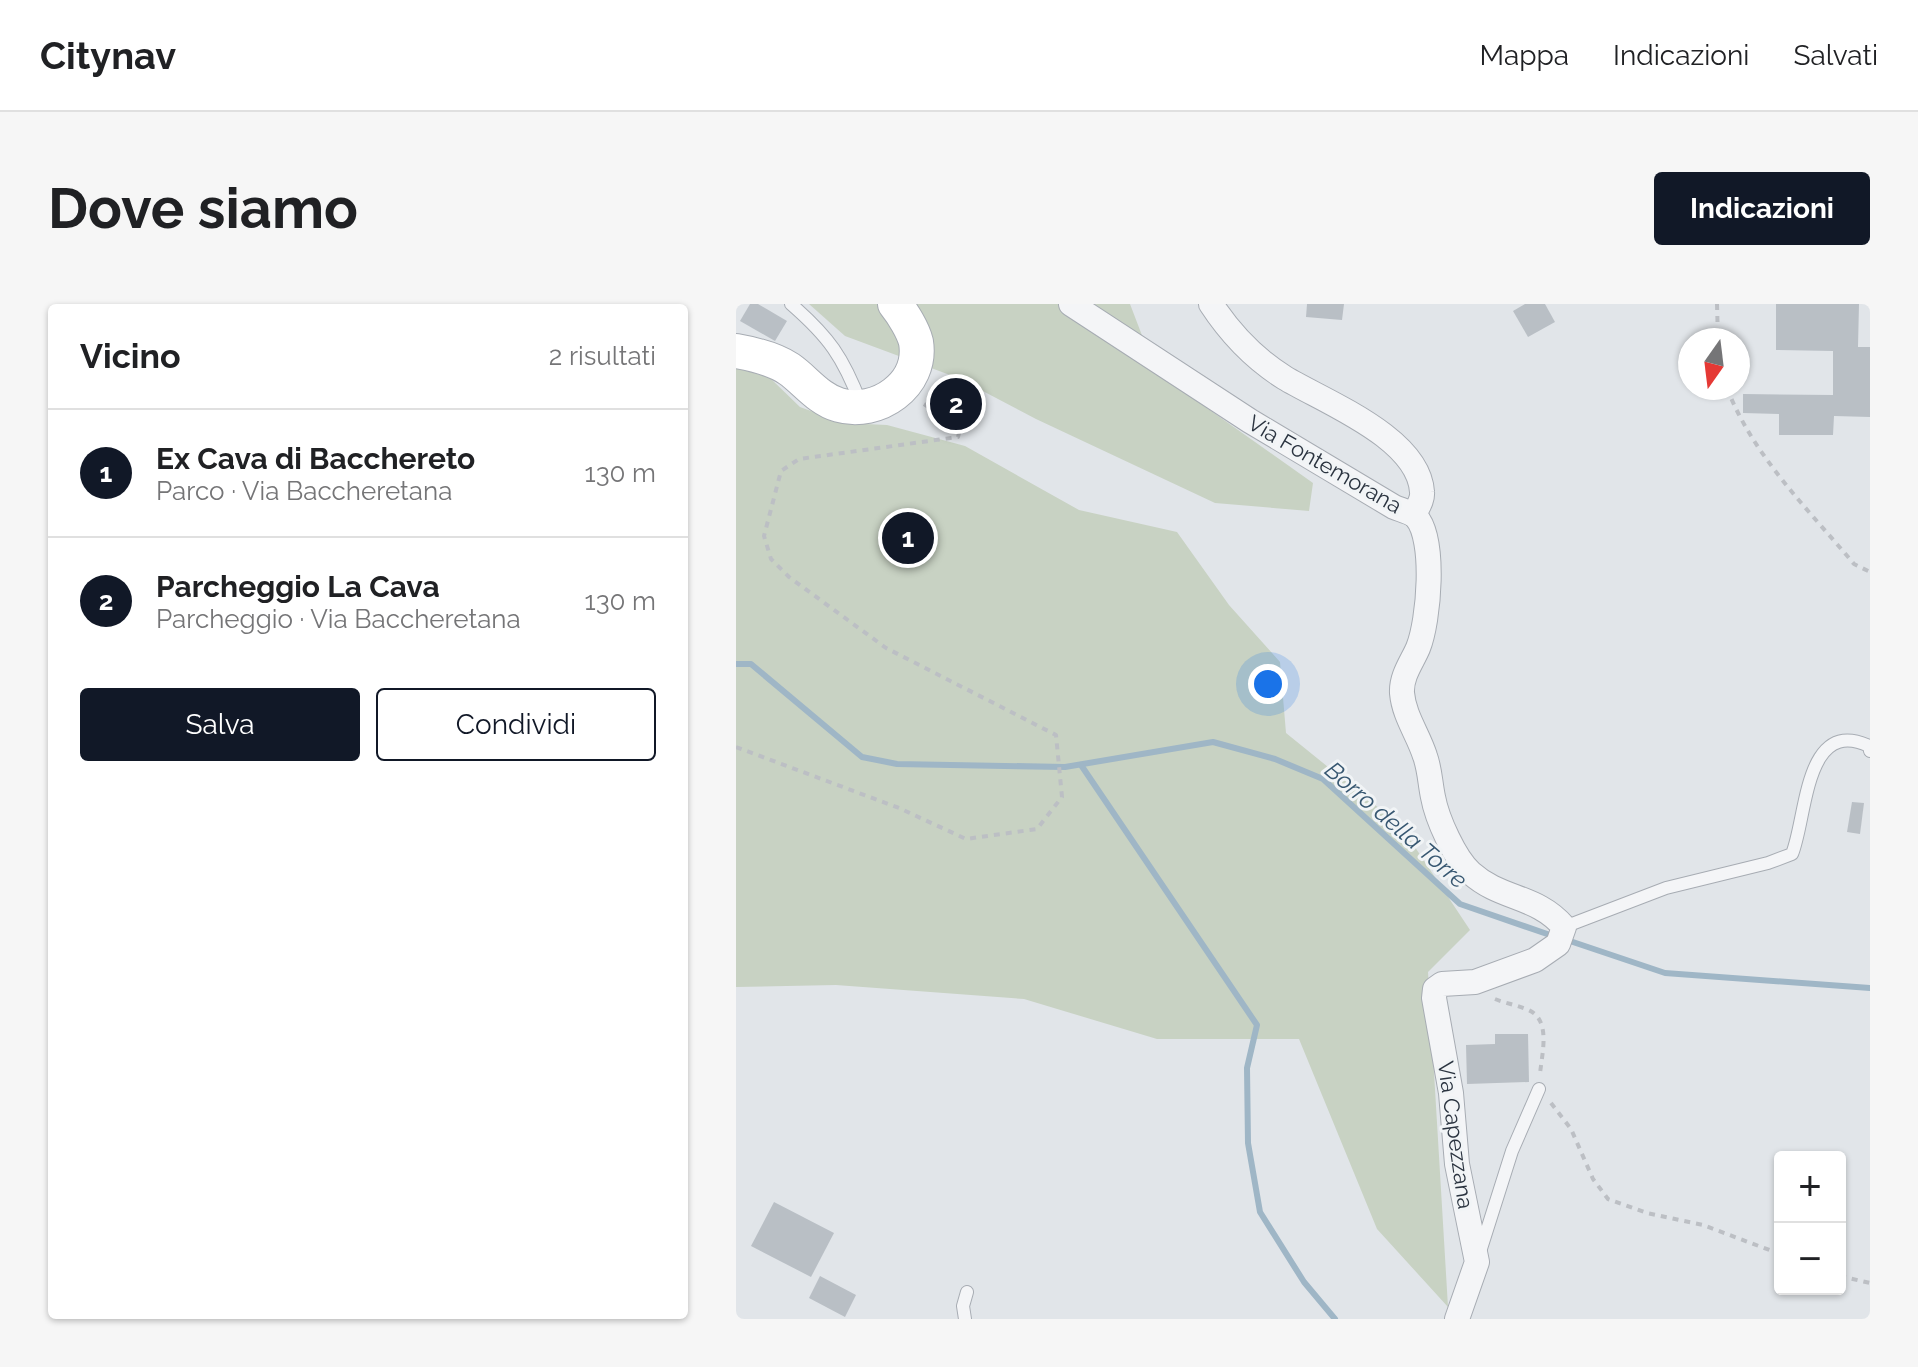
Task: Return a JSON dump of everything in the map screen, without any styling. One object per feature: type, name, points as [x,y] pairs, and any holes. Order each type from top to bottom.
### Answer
[{"type":"street","points":[[736,351],[754,354],[788,368],[813,390],[837,405],[862,407],[903,389],[914,367],[916,342],[895,304]]},
{"type":"street","name":"Via Fontemorana","points":[[1071,304],[1250,421],[1394,507],[1414,515],[1422,526],[1426,545],[1426,619],[1418,647],[1408,664],[1402,690],[1407,716],[1429,768],[1433,800],[1448,839],[1469,872],[1497,891],[1535,903],[1552,913],[1564,927]]},
{"type":"street","points":[[1211,304],[1243,345],[1283,377],[1337,405],[1398,448],[1418,471],[1423,495],[1414,515]]},
{"type":"street","points":[[1475,982],[1535,960],[1558,944],[1564,927]]},
{"type":"street","name":"Via Capezzana","points":[[1475,982],[1442,984],[1435,989],[1434,998],[1451,1093],[1457,1164],[1477,1262]]},
{"type":"street","points":[[1457,1319],[1477,1262]]},
{"type":"lane","points":[[791,304],[820,330],[837,351],[862,407]]},
{"type":"lane","points":[[1564,927],[1666,888],[1768,863],[1792,854],[1798,839],[1809,778],[1818,757],[1837,743],[1857,741],[1869,746],[1870,751]]},
{"type":"lane","points":[[1477,1262],[1512,1151],[1539,1089]]},
{"type":"lane","points":[[965,1319],[963,1306],[967,1292]]},
{"type":"path","points":[[1717,304],[1718,328]]},
{"type":"path","points":[[736,747],[899,808],[966,839],[1037,829],[1062,797],[1056,735],[886,648],[789,577],[771,559],[764,536],[781,471],[799,459],[958,437],[960,429],[903,389]]},
{"type":"path","points":[[1732,400],[1738,416],[1767,461],[1854,564],[1870,572]]},
{"type":"path","points":[[1475,982],[1485,994],[1530,1010],[1541,1019],[1544,1028],[1539,1089],[1571,1129],[1593,1179],[1608,1199],[1647,1213],[1703,1225],[1774,1252]]},
{"type":"path","points":[[1846,1277],[1870,1283]]},
{"type":"green space","points":[[809,304],[1130,304],[1156,372],[1313,483],[1309,511],[1215,503],[1036,419],[958,378],[845,336]]},
{"type":"green space","points":[[736,368],[769,377],[800,407],[844,423],[887,425],[965,446],[1079,510],[1177,532],[1229,605],[1280,662],[1286,733],[1401,826],[1470,930],[1428,972],[1448,1307],[1377,1229],[1299,1039],[1157,1039],[1024,999],[836,985],[736,987]]},
{"type":"building","points":[[750,304],[758,304],[787,321],[775,341],[740,321]]},
{"type":"building","points":[[1307,304],[1344,304],[1342,320],[1306,317]]},
{"type":"building","points":[[1525,304],[1545,304],[1555,322],[1528,337],[1513,311]]},
{"type":"building","points":[[1776,304],[1859,304],[1858,347],[1870,347],[1870,417],[1834,416],[1833,435],[1779,435],[1779,414],[1743,413],[1743,400],[1750,400],[1750,394],[1833,395],[1833,351],[1776,350]]},
{"type":"building","points":[[1852,802],[1864,803],[1860,834],[1847,832]]},
{"type":"building","points":[[1495,1034],[1528,1034],[1529,1082],[1467,1084],[1466,1045],[1495,1044]]},
{"type":"building","points":[[774,1202],[834,1233],[811,1277],[751,1246]]},
{"type":"building","points":[[820,1276],[856,1295],[845,1317],[809,1298]]},
{"type":"waterway","name":"Borro della Torre","points":[[736,664],[751,664],[862,757],[897,764],[1065,767],[1213,742],[1275,759],[1323,779],[1460,904],[1553,936]]},
{"type":"waterway","points":[[1081,765],[1257,1025],[1247,1068],[1248,1143],[1260,1212],[1304,1282],[1335,1319]]},
{"type":"waterway","name":"Borro della Torre","points":[[1564,939],[1665,973],[1870,988]]},
{"type":"place","name":"Parcheggio La Cava","points":[[956,404]]},
{"type":"place","name":"Ex Cava di Bacchereto","points":[[908,538]]}]
